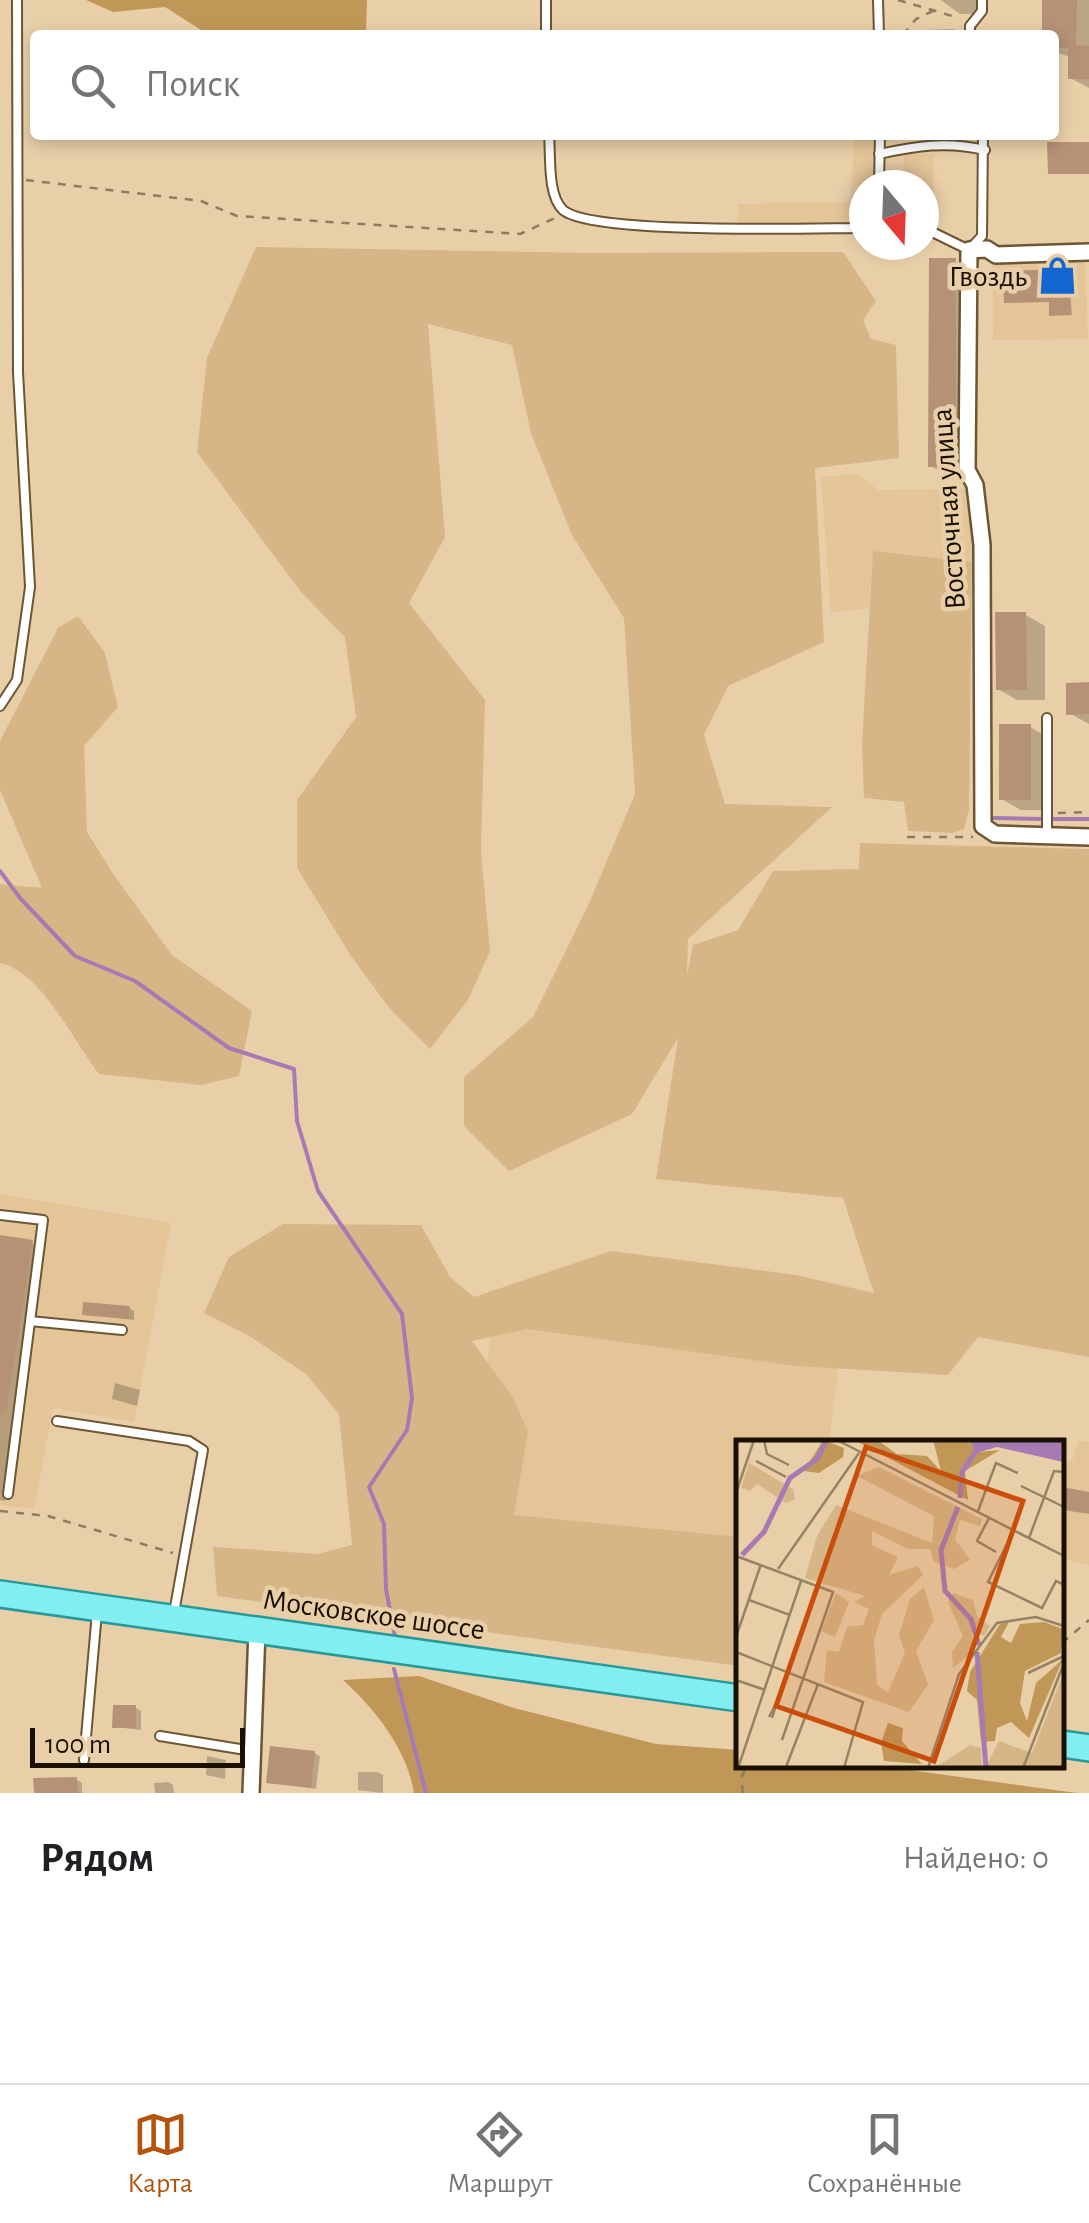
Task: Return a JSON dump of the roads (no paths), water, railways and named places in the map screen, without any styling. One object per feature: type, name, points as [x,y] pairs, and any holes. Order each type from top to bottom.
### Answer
[{"type":"main road","name":"Московское шоссе","points":[[0,1594],[736,1698]]},
{"type":"main road","points":[[1064,1744],[1089,1748]]},
{"type":"street","points":[[969,250],[987,249],[996,255],[1089,252]]},
{"type":"street","name":"Восточная улица","points":[[969,250],[968,470],[975,486],[982,544],[986,828],[1047,836]]},
{"type":"street","points":[[1047,836],[1089,837]]},
{"type":"street","points":[[251,1793],[257,1630]]},
{"type":"lane","points":[[0,706],[18,680],[30,587],[18,372],[17,0]]},
{"type":"lane","points":[[546,0],[546,30]]},
{"type":"lane","points":[[878,0],[878,30]]},
{"type":"lane","points":[[970,30],[982,11],[982,0]]},
{"type":"lane","points":[[548,140],[554,199],[565,212],[586,218],[696,229],[849,228]]},
{"type":"lane","points":[[879,170],[880,140]]},
{"type":"lane","points":[[939,235],[969,250],[982,236],[984,140]]},
{"type":"lane","points":[[879,154],[922,144],[961,144],[985,150]]},
{"type":"lane","points":[[1047,718],[1047,836]]},
{"type":"lane","points":[[0,1215],[44,1220],[8,1494]]},
{"type":"lane","points":[[30,1321],[122,1330]]},
{"type":"lane","points":[[57,1420],[189,1441],[203,1450],[173,1618]]},
{"type":"lane","points":[[84,1760],[97,1607]]},
{"type":"lane","points":[[160,1736],[252,1751]]},
{"type":"waterway","points":[[994,818],[1043,819]]},
{"type":"waterway","points":[[1052,819],[1089,819]]},
{"type":"waterway","points":[[0,871],[75,956],[135,981],[229,1048],[294,1069],[297,1121],[318,1191],[402,1314],[412,1398],[407,1430],[369,1487],[384,1524],[386,1589],[396,1642]]},
{"type":"waterway","points":[[394,1669],[426,1793]]},
{"type":"place","name":"Гвоздь","points":[[1057,276]]}]
